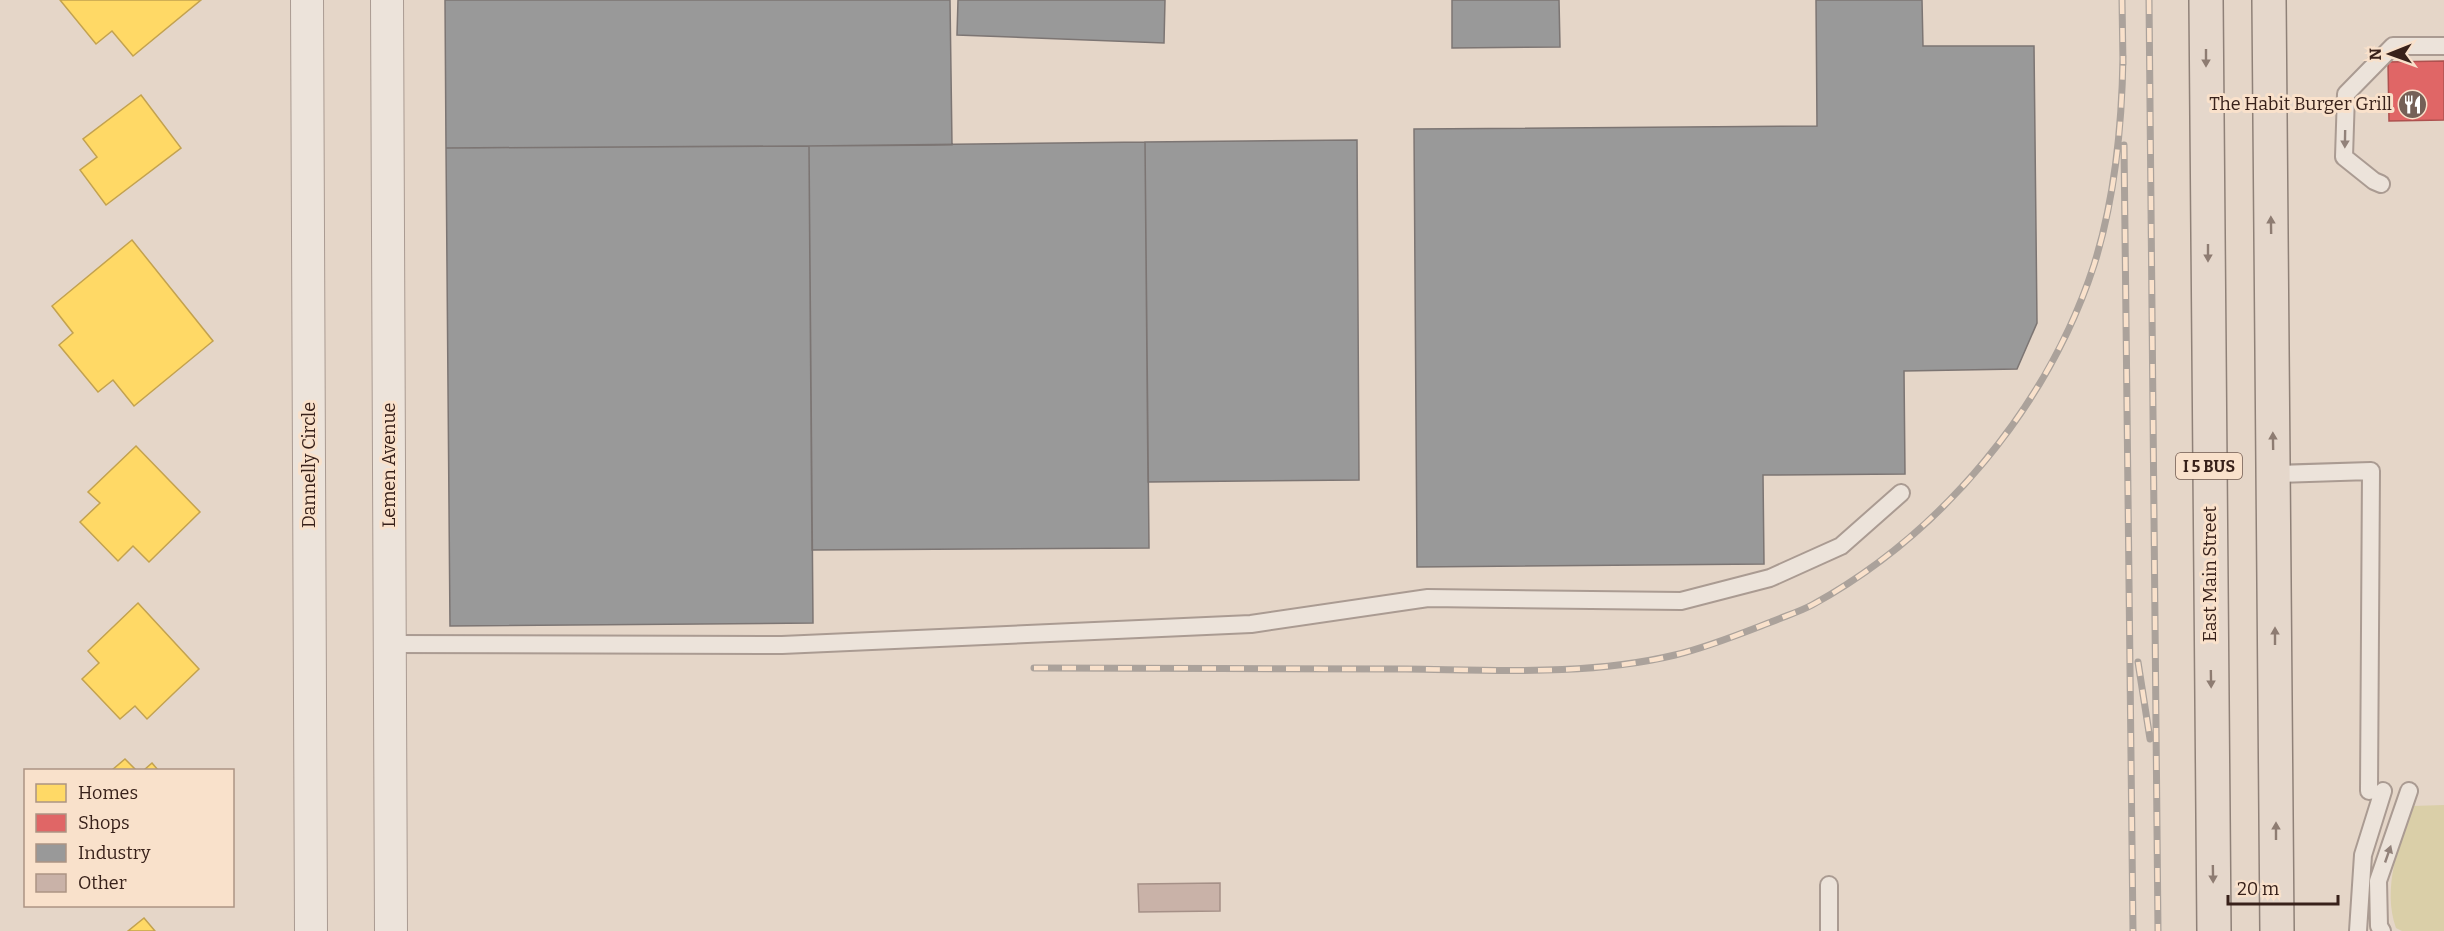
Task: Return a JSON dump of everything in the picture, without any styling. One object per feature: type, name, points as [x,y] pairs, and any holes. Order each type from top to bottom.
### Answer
[{"type":"main road","name":"East Main Street","points":[[2206,0],[2214,931]]},
{"type":"main road","points":[[2270,0],[2277,931]]},
{"type":"street","name":"Dannelly Circle","points":[[307,0],[311,931]]},
{"type":"street","name":"Lemen Avenue","points":[[387,0],[391,931]]},
{"type":"lane","points":[[2381,184],[2344,157],[2346,94],[2393,46],[2444,46]]},
{"type":"lane","points":[[2274,474],[2371,471],[2376,791],[2363,855],[2358,931]]},
{"type":"lane","points":[[390,644],[782,645],[1251,624],[1428,598],[1681,601],[1770,578],[1841,546],[1901,493]]},
{"type":"lane","points":[[2382,931],[2379,926],[2378,881],[2409,791]]},
{"type":"lane","points":[[1829,885],[1829,931]]},
{"type":"shaded area","points":[[2444,805],[2444,931],[2402,931],[2396,928],[2392,913],[2391,882],[2412,806]]},
{"type":"building: Homes","points":[[60,0],[201,0],[133,56],[112,31],[96,44]]},
{"type":"building: Homes","points":[[141,95],[181,148],[106,205],[80,170],[97,157],[83,139]]},
{"type":"building: Homes","points":[[132,240],[213,341],[134,406],[113,380],[98,392],[59,345],[73,333],[52,306]]},
{"type":"building: Homes","points":[[136,446],[200,512],[149,562],[133,546],[118,561],[80,522],[100,503],[88,492]]},
{"type":"building: Homes","points":[[138,603],[199,669],[147,719],[135,706],[120,719],[82,679],[99,663],[88,651]]},
{"type":"building: Homes","points":[[125,759],[135,769],[113,769]]},
{"type":"building: Homes","points":[[152,763],[157,769],[145,769]]},
{"type":"building: Homes","points":[[144,918],[155,931],[128,931]]},
{"type":"building: Shops","points":[[2444,61],[2444,120],[2389,121],[2388,62]]},
{"type":"building: Industry","points":[[445,0],[950,0],[952,145],[446,148]]},
{"type":"building: Industry","points":[[958,0],[1165,0],[1164,43],[957,35]]},
{"type":"building: Industry","points":[[1452,0],[1559,0],[1560,47],[1452,48]]},
{"type":"building: Industry","points":[[1816,0],[1922,0],[1923,46],[2034,46],[2037,323],[2017,369],[1904,371],[1905,474],[1763,475],[1764,564],[1417,567],[1414,129],[1817,126]]},
{"type":"building: Industry","points":[[1357,140],[1359,480],[1148,482],[1145,142]]},
{"type":"building: Industry","points":[[1145,142],[1149,548],[812,550],[809,146]]},
{"type":"building: Industry","points":[[809,146],[813,623],[450,626],[446,148]]},
{"type":"building: Other","points":[[1220,883],[1220,911],[1139,912],[1138,884]]},
{"type":"railway","points":[[2122,0],[2123,64]]},
{"type":"railway","points":[[2149,0],[2158,931]]},
{"type":"railway","points":[[1034,668],[1507,671],[1575,669],[1642,662],[1687,652],[1736,636],[1812,605],[1860,576],[1904,542],[1946,503],[1984,461],[2019,416],[2049,368],[2074,317],[2101,240],[2116,162],[2123,56]]},
{"type":"railway","points":[[2124,145],[2133,931]]},
{"type":"railway","points":[[2138,662],[2150,739]]},
{"type":"place","name":"The Habit Burger Grill","points":[[2413,104]]}]
